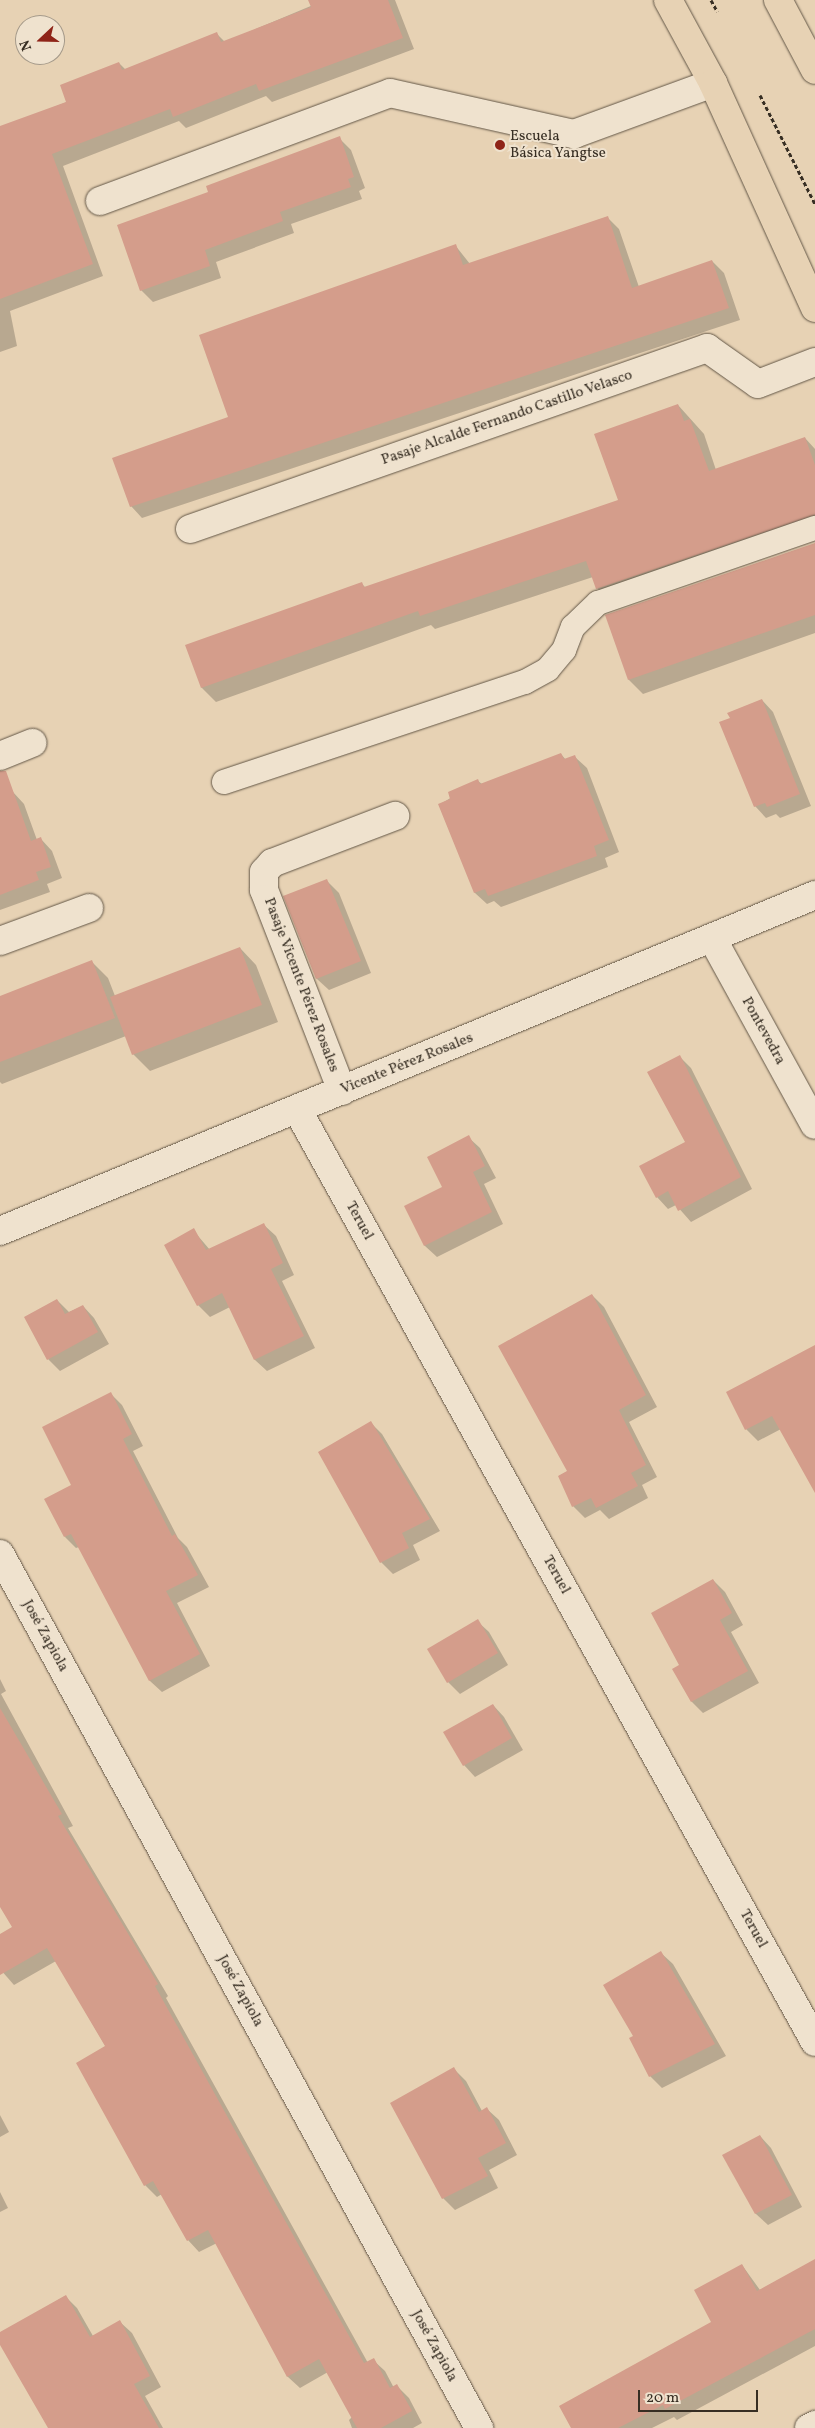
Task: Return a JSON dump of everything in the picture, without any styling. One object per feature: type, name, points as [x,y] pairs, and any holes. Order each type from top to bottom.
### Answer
[{"type":"main road","points":[[668,0],[713,83],[815,308]]},
{"type":"main road","points":[[778,0],[815,70]]},
{"type":"street","points":[[100,201],[390,92],[574,134],[713,83]]},
{"type":"street","name":"Pasaje Alcalde Fernando Castillo Velasco","points":[[190,529],[707,348],[758,384],[815,362]]},
{"type":"street","points":[[0,756],[32,744]]},
{"type":"street","name":"Pasaje Vicente Pérez Rosales","points":[[342,1091],[264,890],[264,872],[272,863],[395,816]]},
{"type":"street","name":"Vicente Pérez Rosales","points":[[0,1231],[815,896]]},
{"type":"street","points":[[0,941],[89,908]]},
{"type":"street","name":"Pontevedra","points":[[712,938],[815,1124]]},
{"type":"street","name":"Teruel","points":[[297,1109],[815,2042]]},
{"type":"street","name":"José Zapiola","points":[[0,1554],[479,2428]]},
{"type":"street","points":[[809,2428],[815,2425]]},
{"type":"lane","points":[[224,782],[525,682],[548,669],[564,650],[573,627],[598,603],[815,528]]},
{"type":"path","points":[[711,0],[720,18]]},
{"type":"path","points":[[756,88],[815,204]]},
{"type":"building","points":[[308,0],[388,0],[403,38],[259,91],[256,84],[173,117],[170,109],[52,154],[93,264],[0,299],[0,126],[66,102],[60,85],[119,62],[122,70],[217,32],[221,42],[311,7]]},
{"type":"building","points":[[340,136],[354,177],[348,179],[351,187],[280,212],[283,221],[205,250],[210,266],[140,291],[117,225],[208,192],[206,186]]},
{"type":"building","points":[[608,216],[632,288],[712,260],[729,308],[130,507],[112,458],[228,417],[199,335],[456,244],[463,265]]},
{"type":"building","points":[[678,404],[684,421],[690,419],[709,471],[805,437],[815,465],[815,515],[596,589],[586,561],[420,616],[418,611],[201,688],[185,645],[362,582],[364,587],[618,500],[594,434]]},
{"type":"building","points":[[815,543],[815,615],[628,680],[605,615]]},
{"type":"building","points":[[762,699],[800,794],[767,807],[765,803],[754,807],[719,722],[730,718],[727,713]]},
{"type":"building","points":[[561,753],[564,759],[575,755],[609,840],[594,846],[597,856],[488,896],[485,889],[474,893],[438,804],[450,799],[448,792],[478,779],[480,784]]},
{"type":"building","points":[[0,771],[6,771],[31,841],[41,837],[51,867],[36,872],[39,880],[0,895]]},
{"type":"building","points":[[327,879],[361,961],[316,979],[283,896]]},
{"type":"building","points":[[240,947],[262,1005],[132,1055],[110,997]]},
{"type":"building","points":[[92,960],[115,1018],[0,1062],[0,996]]},
{"type":"building","points":[[680,1055],[741,1177],[678,1211],[668,1191],[656,1198],[639,1166],[685,1142],[647,1072]]},
{"type":"building","points":[[469,1135],[485,1166],[473,1172],[492,1212],[424,1246],[404,1206],[442,1187],[427,1157]]},
{"type":"building","points":[[264,1223],[283,1263],[271,1269],[304,1336],[254,1360],[222,1293],[197,1306],[164,1245],[194,1228],[206,1250]]},
{"type":"building","points":[[592,1294],[646,1395],[619,1410],[646,1465],[631,1473],[638,1486],[596,1508],[591,1498],[572,1507],[558,1476],[567,1471],[498,1346]]},
{"type":"building","points":[[57,1299],[65,1314],[83,1305],[98,1332],[47,1360],[24,1317]]},
{"type":"building","points":[[815,1345],[815,1493],[772,1416],[745,1430],[726,1392]]},
{"type":"building","points":[[111,1392],[132,1434],[123,1439],[172,1536],[175,1534],[198,1575],[166,1591],[200,1654],[149,1681],[71,1534],[64,1537],[44,1499],[71,1485],[42,1427]]},
{"type":"building","points":[[371,1421],[430,1519],[402,1533],[409,1548],[380,1563],[318,1452]]},
{"type":"building","points":[[713,1579],[732,1613],[720,1620],[748,1671],[691,1702],[672,1669],[679,1665],[651,1613]]},
{"type":"building","points":[[478,1619],[498,1653],[447,1683],[427,1649]]},
{"type":"building","points":[[493,1704],[512,1738],[463,1766],[443,1732]]},
{"type":"building","points":[[0,1708],[62,1814],[58,1816],[158,1984],[155,1986],[364,2363],[374,2358],[390,2388],[397,2384],[412,2411],[381,2428],[357,2428],[319,2359],[287,2377],[208,2230],[187,2241],[153,2181],[144,2186],[76,2063],[105,2046],[47,1948],[0,1975],[0,1934],[12,1927],[0,1907]]},
{"type":"building","points":[[661,1951],[715,2044],[649,2077],[629,2038],[633,2036],[603,1985]]},
{"type":"building","points":[[454,2067],[479,2112],[487,2107],[506,2143],[478,2158],[488,2176],[442,2199],[390,2103]]},
{"type":"building","points":[[760,2135],[792,2195],[755,2214],[722,2155]]},
{"type":"building","points":[[815,2259],[815,2329],[665,2409],[663,2405],[618,2428],[571,2428],[559,2406],[711,2322],[694,2290],[742,2264],[757,2291]]},
{"type":"building","points":[[66,2295],[90,2337],[120,2320],[150,2376],[134,2384],[159,2428],[48,2428],[0,2345],[0,2332]]},
{"type":"place","name":"Escuela Básica Yangtse","points":[[500,145]]}]
